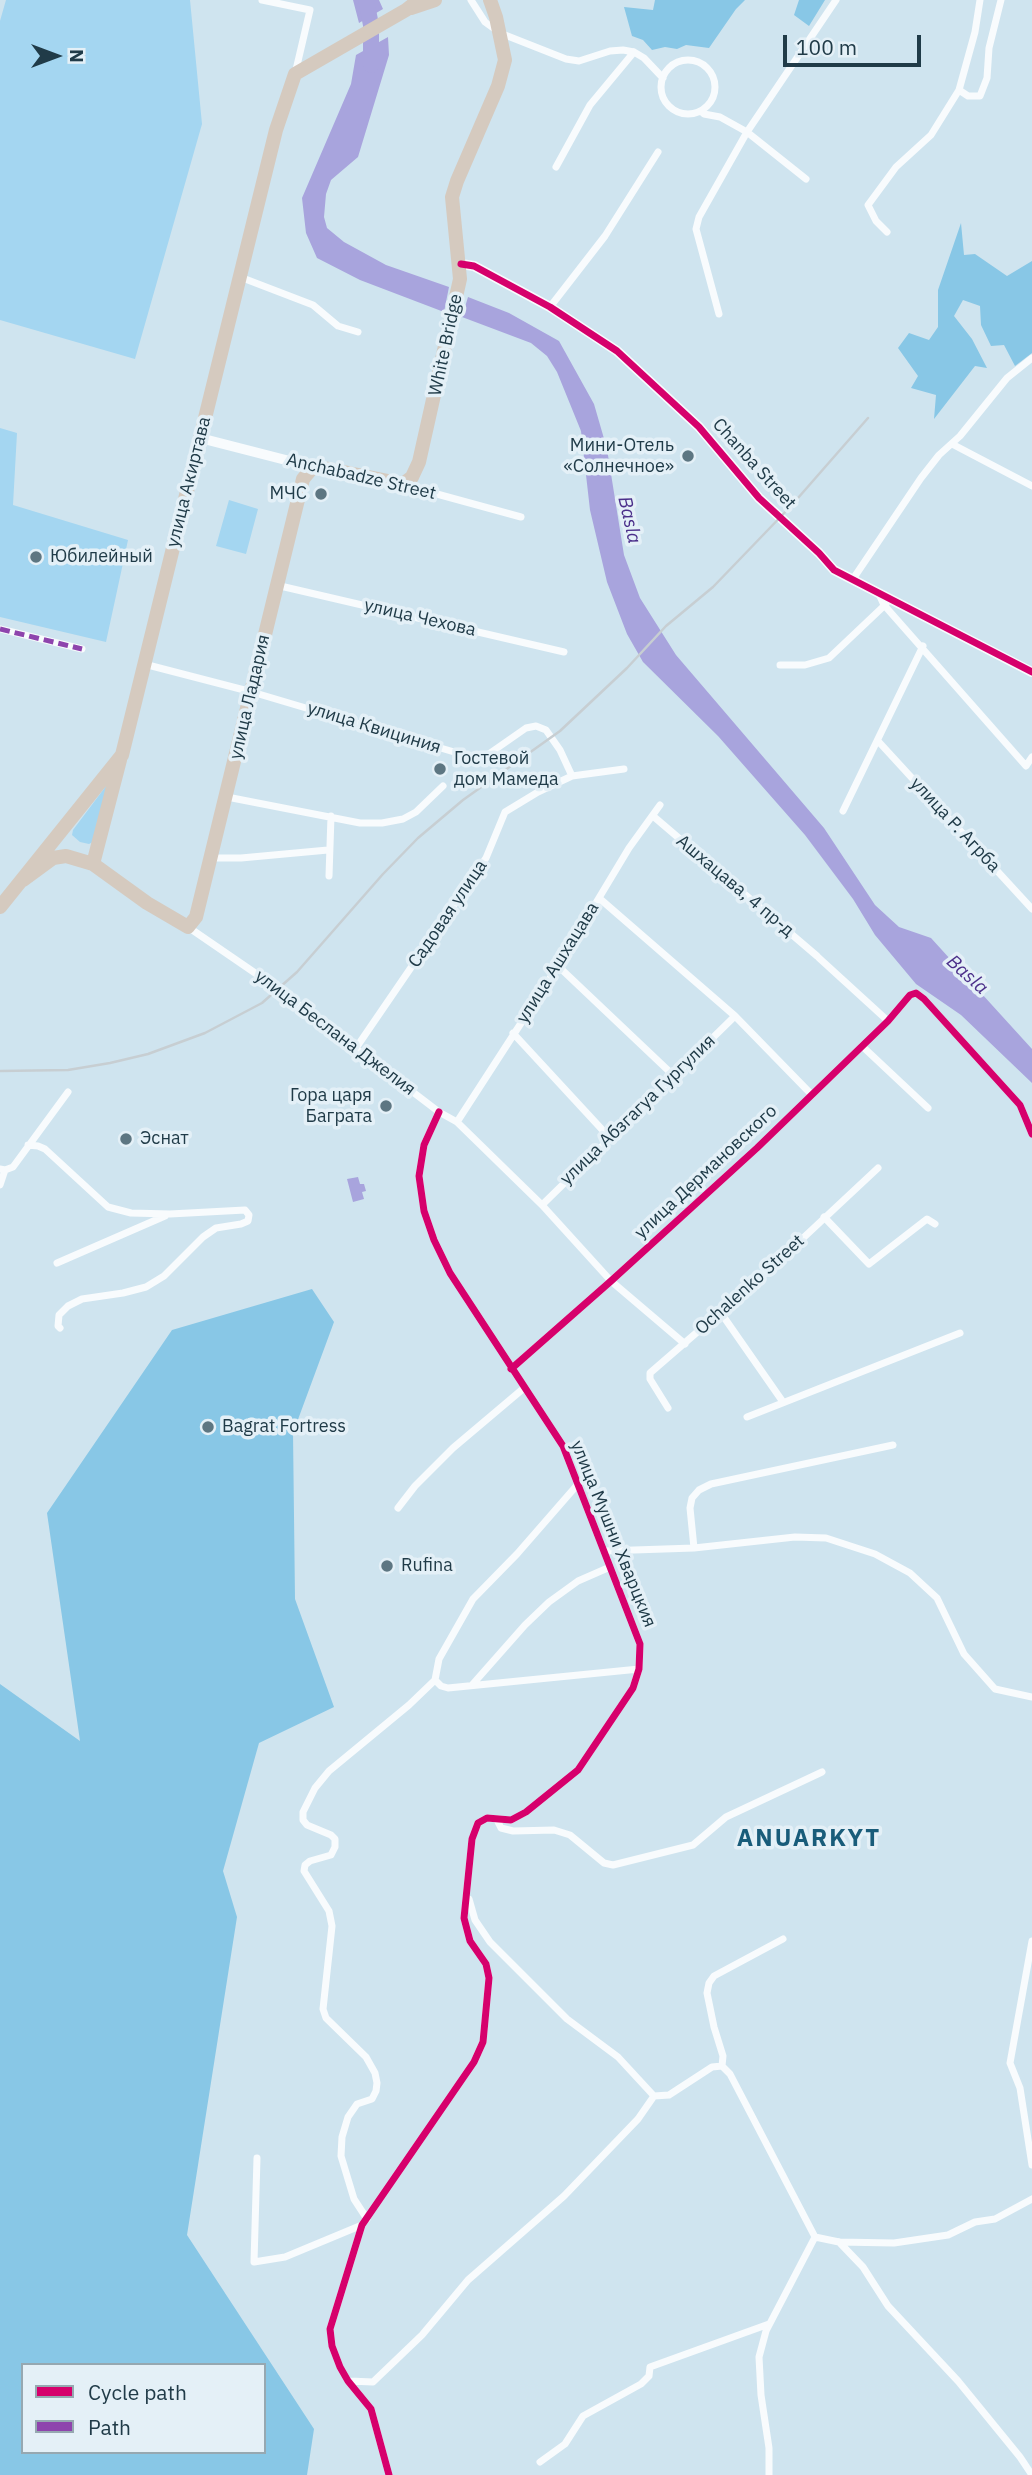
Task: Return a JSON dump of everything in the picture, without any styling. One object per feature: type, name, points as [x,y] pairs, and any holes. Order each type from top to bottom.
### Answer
[{"type":"highway","points":[[301,71],[407,10],[419,0]]},
{"type":"highway","points":[[407,10],[435,0]]},
{"type":"highway","points":[[461,272],[452,197],[498,86],[505,60],[490,0]]},
{"type":"highway","name":"улица Акиртава","points":[[0,907],[122,755],[275,130],[301,71]]},
{"type":"highway","name":"White Bridge","points":[[399,484],[407,482],[416,470],[432,411],[461,272]]},
{"type":"highway","name":"Anchabadze Street","points":[[313,467],[399,484]]},
{"type":"highway","name":"улица Ладария","points":[[188,927],[196,917],[227,797],[303,479],[313,467]]},
{"type":"highway","points":[[93,864],[122,755]]},
{"type":"highway","name":"улица Беслана Джелия","points":[[23,880],[53,859],[66,856],[93,864],[147,903],[188,927]]},
{"type":"street","points":[[262,0],[310,10],[301,71]]},
{"type":"street","points":[[471,0],[485,22],[500,33],[566,59],[579,61],[610,51],[634,52],[644,58],[663,78]]},
{"type":"street","points":[[719,314],[696,229],[699,216],[747,132],[836,0]]},
{"type":"street","points":[[887,232],[876,221],[868,205],[896,167],[931,135],[959,90],[975,32],[980,0]]},
{"type":"street","points":[[959,90],[968,96],[980,96],[987,78],[989,48],[1002,0]]},
{"type":"street","points":[[556,167],[590,105],[634,52]]},
{"type":"street","points":[[690,60],[706,66],[712,73],[715,90],[713,99],[701,111],[684,114],[674,111],[663,96],[663,78],[674,64],[690,60]]},
{"type":"street","points":[[701,111],[720,117],[747,132],[806,179]]},
{"type":"street","points":[[550,307],[605,236],[658,152]]},
{"type":"street","name":"Chanba Street","points":[[461,272],[474,266],[550,307],[617,351],[699,427],[759,498],[834,570],[885,600],[1032,672]]},
{"type":"street","points":[[240,277],[313,305],[338,326],[358,332]]},
{"type":"street","points":[[853,579],[939,455],[1007,378],[1032,358]]},
{"type":"street","name":"Anchabadze Street","points":[[200,438],[313,467]]},
{"type":"street","points":[[951,444],[1032,486]]},
{"type":"street","name":"Anchabadze Street","points":[[399,484],[521,517]]},
{"type":"street","name":"улица Чехова","points":[[276,585],[564,652]]},
{"type":"street","points":[[780,665],[805,665],[829,658],[885,600],[1026,766],[1032,757]]},
{"type":"street","points":[[0,629],[82,649]]},
{"type":"street","points":[[843,811],[923,646]]},
{"type":"street","name":"улица Квициния","points":[[144,664],[252,692],[471,757],[483,758],[526,728],[536,726],[546,730],[560,750],[572,776]]},
{"type":"street","name":"улица Р. Агрба","points":[[878,741],[1032,909]]},
{"type":"street","name":"Садовая улица","points":[[356,1048],[486,858],[505,812],[572,776],[624,769]]},
{"type":"street","points":[[227,797],[360,823],[403,819],[424,806],[443,786]]},
{"type":"street","name":"улица Ашхацава","points":[[457,1122],[558,966],[629,848],[660,805]]},
{"type":"street","points":[[329,876],[331,816]]},
{"type":"street","name":"Ашхацава, 4 пр-д","points":[[653,816],[818,957],[888,1021]]},
{"type":"street","points":[[211,858],[328,850]]},
{"type":"street","points":[[599,898],[735,1016],[812,1095]]},
{"type":"street","name":"улица Беслана Джелия","points":[[188,927],[274,986],[439,1112],[457,1122],[542,1205],[611,1281],[685,1344]]},
{"type":"street","points":[[558,966],[673,1075]]},
{"type":"street","name":"улица Дермановского","points":[[511,1369],[611,1281],[812,1095],[888,1021],[910,995],[916,993],[924,999],[1020,1105],[1032,1134]]},
{"type":"street","name":"улица Абзгагуа Гургулия","points":[[542,1205],[735,1016]]},
{"type":"street","points":[[513,1033],[610,1138]]},
{"type":"street","points":[[862,1046],[928,1108]]},
{"type":"street","points":[[0,1185],[2,1169],[13,1167],[68,1092]]},
{"type":"street","name":"улица Мушни Хварцкия","points":[[389,2475],[372,2409],[348,2381],[340,2367],[332,2346],[330,2329],[365,2222],[474,2062],[483,2042],[489,1978],[486,1964],[470,1941],[464,1918],[472,1839],[478,1823],[487,1818],[511,1820],[526,1812],[578,1770],[633,1688],[639,1669],[640,1644],[563,1446],[450,1273],[434,1240],[424,1211],[419,1176],[424,1145],[439,1112]]},
{"type":"street","points":[[28,1145],[45,1149],[108,1207],[131,1213],[170,1214],[245,1210],[249,1215],[248,1221],[216,1228],[203,1237],[164,1276],[146,1287],[82,1299],[68,1306],[59,1315],[60,1328]]},
{"type":"street","name":"Ochalenko Street","points":[[668,1408],[650,1379],[650,1373],[721,1313],[878,1168]]},
{"type":"street","points":[[57,1263],[170,1214]]},
{"type":"street","points":[[824,1217],[869,1264],[927,1219],[935,1224]]},
{"type":"street","points":[[721,1313],[783,1402]]},
{"type":"street","points":[[747,1417],[960,1333]]},
{"type":"street","points":[[398,1508],[415,1486],[453,1448],[524,1388]]},
{"type":"street","points":[[694,1548],[690,1508],[692,1498],[699,1490],[711,1484],[893,1445]]},
{"type":"street","points":[[257,2158],[254,2262],[285,2257],[365,2222],[354,2200],[341,2156],[342,2137],[348,2117],[357,2104],[372,2099],[377,2083],[366,2057],[326,2018],[323,2009],[332,1926],[329,1911],[304,1871],[305,1865],[310,1861],[331,1855],[335,1839],[307,1825],[303,1820],[303,1812],[315,1788],[329,1771],[435,1680],[439,1659],[473,1599],[517,1554],[578,1484]]},
{"type":"street","points":[[604,1551],[694,1548],[794,1537],[826,1538],[875,1554],[910,1573],[937,1598],[964,1654],[995,1689],[1032,1697]]},
{"type":"street","points":[[472,1685],[549,1602],[578,1581],[610,1567]]},
{"type":"street","points":[[435,1680],[448,1688],[639,1669]]},
{"type":"street","points":[[497,1820],[501,1828],[513,1831],[554,1830],[570,1835],[604,1863],[613,1865],[693,1845],[726,1817],[822,1772]]},
{"type":"street","points":[[468,1895],[475,1920],[490,1942],[567,2019],[618,2057],[654,2096]]},
{"type":"street","points":[[722,2066],[723,2056],[714,2027],[708,1993],[709,1983],[714,1976],[783,1939]]},
{"type":"street","points":[[1032,1941],[1010,2063],[1020,2088],[1032,2165]]},
{"type":"street","points":[[654,2096],[669,2095],[712,2067],[722,2066]]},
{"type":"street","points":[[722,2066],[730,2074],[815,2237]]},
{"type":"street","points":[[348,2381],[373,2382],[422,2335],[468,2280],[564,2196],[638,2119],[654,2096]]},
{"type":"street","points":[[815,2237],[839,2242],[894,2242],[948,2235],[975,2222],[995,2219],[1032,2199]]},
{"type":"street","points":[[769,2475],[769,2448],[761,2395],[759,2357],[769,2324],[815,2237]]},
{"type":"street","points":[[839,2242],[863,2267],[888,2306],[958,2381],[1029,2473]]},
{"type":"street","points":[[540,2462],[565,2444],[583,2416],[641,2384],[649,2376],[650,2367],[769,2324]]},
{"type":"shaded area","points":[[6,0],[190,0],[202,124],[135,359],[0,320],[0,21]]},
{"type":"shaded area","points":[[353,0],[379,0],[383,9],[359,23]]},
{"type":"shaded area","points":[[655,0],[745,0],[709,48],[686,45],[677,49],[665,47],[652,50],[643,40],[632,36],[624,7],[653,10]]},
{"type":"shaded area","points":[[799,0],[825,0],[809,26],[794,15]]},
{"type":"shaded area","points":[[388,37],[389,55],[358,157],[331,180],[326,194],[324,217],[327,228],[344,242],[386,265],[449,287],[444,312],[360,280],[317,258],[306,233],[302,198],[351,84],[356,55]]},
{"type":"shaded area","points":[[961,223],[964,255],[975,254],[1007,276],[1032,261],[1032,353],[1015,366],[1004,345],[991,346],[981,325],[980,306],[963,300],[954,316],[972,339],[987,368],[975,366],[934,419],[936,395],[911,388],[918,376],[898,348],[909,333],[929,340],[938,327],[938,290]]},
{"type":"shaded area","points":[[468,297],[509,313],[559,341],[594,404],[607,449],[624,555],[640,598],[676,655],[824,828],[875,905],[899,927],[931,938],[1032,1049],[1032,1083],[961,1015],[916,984],[875,935],[853,899],[805,835],[718,736],[643,662],[627,634],[607,582],[590,510],[581,431],[557,372],[547,356],[531,343],[462,317]]},
{"type":"shaded area","points":[[0,428],[17,433],[13,505],[128,540],[106,642],[0,617]]},
{"type":"shaded area","points":[[229,500],[258,509],[246,554],[216,546]]},
{"type":"shaded area","points":[[112,778],[93,842],[80,842],[72,835],[73,830]]},
{"type":"shaded area","points":[[358,1177],[366,1191],[362,1192],[364,1199],[353,1202],[347,1179]]},
{"type":"shaded area","points":[[312,1289],[334,1322],[293,1433],[295,1599],[334,1707],[259,1743],[223,1871],[237,1917],[187,2235],[314,2429],[307,2475],[0,2475],[0,1684],[80,1741],[47,1513],[172,1330]]},
{"type":"waterway","name":"Basla","points":[[366,0],[371,25],[371,65]]},
{"type":"railway","points":[[0,1071],[68,1070],[148,1054],[205,1033],[262,1003],[297,972],[418,838],[463,800],[560,731],[627,668],[666,626],[713,587],[791,506],[868,418]]},
{"type":"marked path","points":[[0,629],[82,649]]},
{"type":"cycle path","points":[[461,264],[474,266],[550,307],[617,351],[699,427],[759,498],[834,570],[1032,672]]},
{"type":"cycle path","points":[[511,1369],[757,1148],[888,1021],[910,995],[916,993],[924,999],[1020,1105],[1032,1134]]},
{"type":"cycle path","points":[[389,2475],[371,2409],[340,2367],[332,2346],[330,2329],[362,2225],[474,2062],[483,2042],[489,1978],[486,1964],[470,1941],[464,1918],[472,1839],[478,1823],[487,1818],[511,1820],[526,1812],[578,1770],[633,1688],[639,1669],[640,1644],[563,1446],[450,1273],[434,1240],[424,1211],[419,1176],[424,1145],[439,1112]]},
{"type":"place","name":"Мини-Отель «Солнечное»","points":[[688,456]]},
{"type":"place","name":"МЧС","points":[[321,494]]},
{"type":"place","name":"Юбилейный","points":[[36,557]]},
{"type":"place","name":"Гостевой дом Мамеда","points":[[440,769]]},
{"type":"place","name":"Гора царя Баграта","points":[[386,1106]]},
{"type":"place","name":"Эснат","points":[[126,1139]]},
{"type":"place","name":"Bagrat Fortress","points":[[208,1427]]},
{"type":"place","name":"Rufina","points":[[387,1566]]},
{"type":"district","name":"ANUARKYT","points":[[809,1839]]}]
